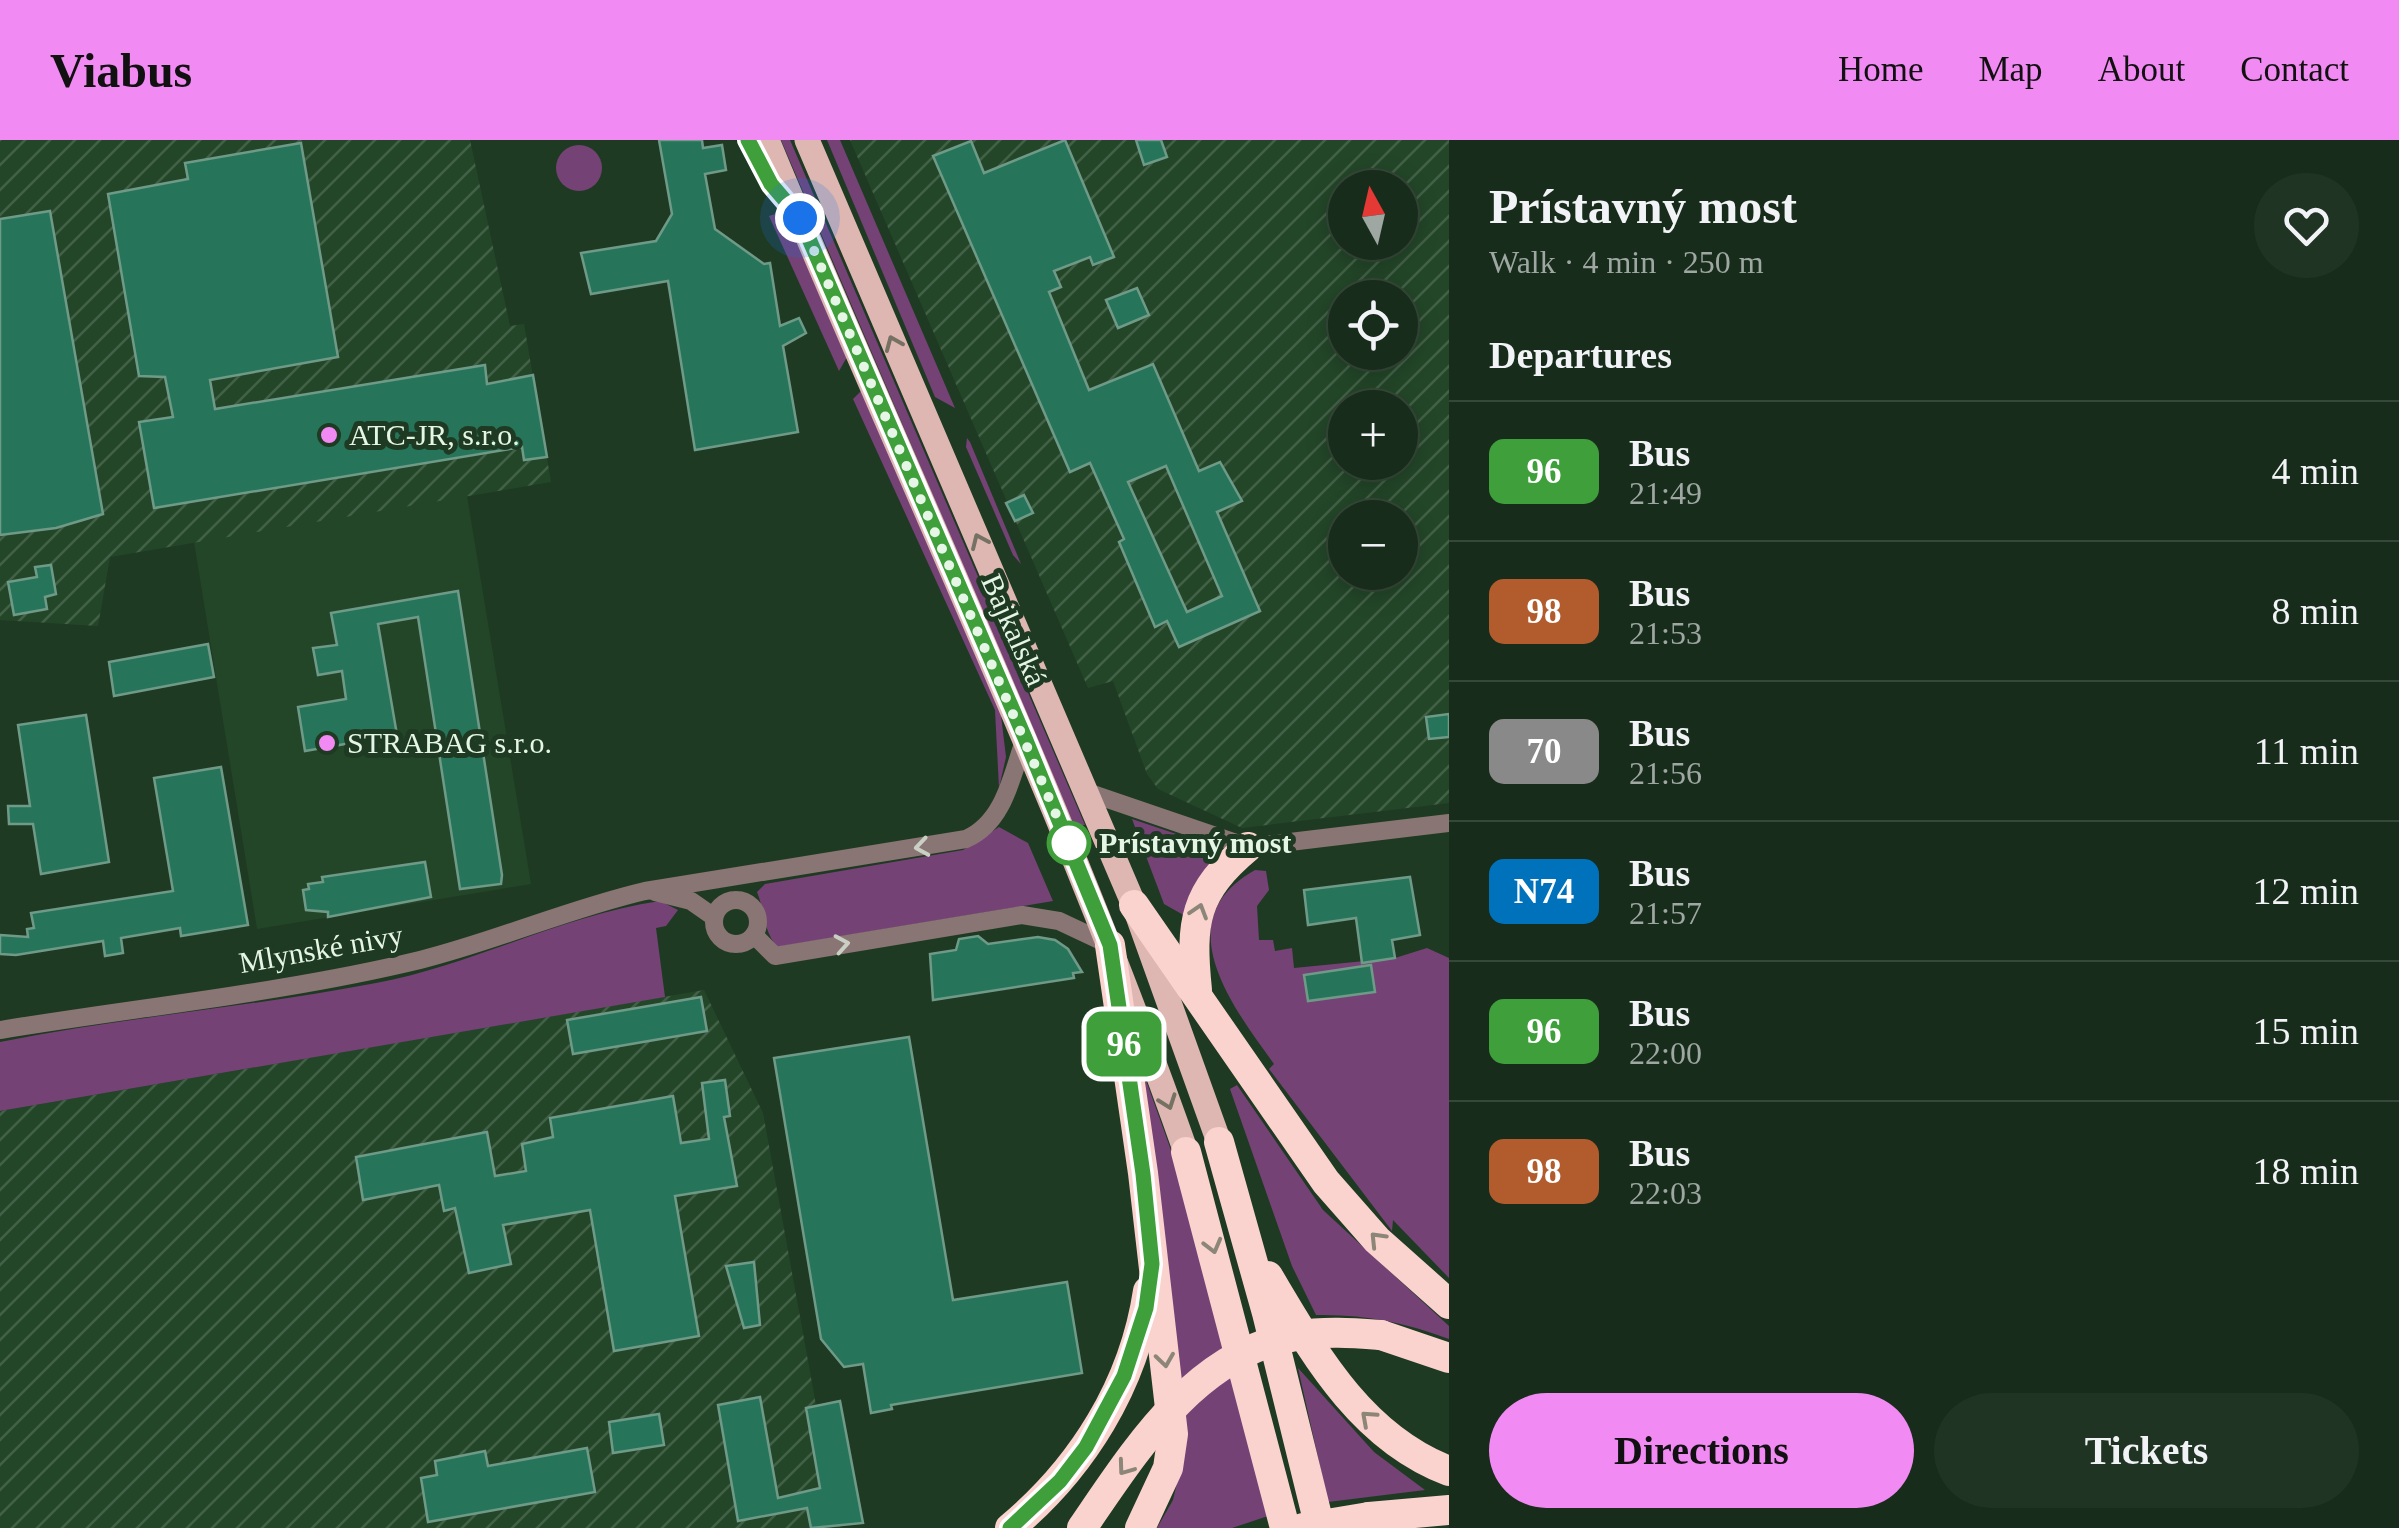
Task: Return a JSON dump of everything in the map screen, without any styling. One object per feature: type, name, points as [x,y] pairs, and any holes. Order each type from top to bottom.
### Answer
[{"type":"highway","points":[[1198,993],[1193,945],[1200,904],[1217,875],[1248,847]]},
{"type":"highway","points":[[1134,905],[1326,1182],[1377,1240],[1449,1304]]},
{"type":"highway","points":[[1110,945],[1172,1434],[1168,1468],[1140,1528]]},
{"type":"highway","points":[[1219,1142],[1320,1528]]},
{"type":"highway","points":[[1186,1152],[1284,1528]]},
{"type":"highway","points":[[1248,1244],[1310,1346],[1352,1402],[1409,1452],[1449,1471]]},
{"type":"highway","points":[[1010,1528],[1060,1481],[1108,1411],[1136,1346],[1152,1264]]},
{"type":"highway","points":[[1082,1528],[1164,1416],[1222,1366],[1292,1336],[1381,1335],[1449,1358]]},
{"type":"highway","points":[[1304,1528],[1449,1510]]},
{"type":"main road","points":[[748,140],[771,184],[800,218]]},
{"type":"main road","name":"Bajkalská","points":[[768,140],[1025,738],[1110,945],[1186,1152]]},
{"type":"main road","name":"Bajkalská","points":[[810,140],[1088,792],[1134,905],[1219,1142]]},
{"type":"street","name":"Mlynské nivy","points":[[0,1030],[420,960],[645,891],[971,838],[997,812],[1025,738]]},
{"type":"street","points":[[1088,792],[1248,847],[1449,823]]},
{"type":"street","points":[[645,891],[690,901],[726,907],[757,914],[754,935],[740,944],[727,943],[716,932],[726,907],[763,872]]},
{"type":"street","points":[[700,880],[716,890],[726,907]]},
{"type":"street","points":[[754,935],[775,956],[1022,915],[1059,921],[1110,945]]},
{"type":"shaded area","points":[[0,140],[470,140],[510,326],[524,324],[551,482],[110,557],[98,626],[0,620]]},
{"type":"shaded area","points":[[781,140],[790,140],[1085,825],[1074,826]]},
{"type":"shaded area","points":[[827,140],[840,140],[955,408],[935,397]]},
{"type":"shaded area","points":[[850,140],[1449,140],[1449,803],[1242,828],[1158,789],[1147,774],[1113,681],[1088,688]]},
{"type":"shaded area","points":[[579,145],[595,152],[602,168],[595,184],[579,191],[563,184],[556,168],[563,152]]},
{"type":"shaded area","points":[[779,213],[789,219],[847,357],[839,371],[769,216]]},
{"type":"shaded area","points":[[862,390],[999,699],[1006,757],[999,788],[995,710],[853,399]]},
{"type":"shaded area","points":[[967,438],[1021,564],[1013,555],[966,447]]},
{"type":"shaded area","points":[[467,496],[531,884],[257,929],[194,542]]},
{"type":"shaded area","points":[[1132,819],[1209,845],[1223,855],[1187,917],[1164,904]]},
{"type":"shaded area","points":[[999,827],[1028,843],[1053,901],[777,947],[769,934],[757,892],[765,884],[963,850]]},
{"type":"shaded area","points":[[1255,870],[1266,871],[1269,890],[1257,906],[1259,940],[1273,940],[1275,951],[1292,948],[1294,968],[1395,958],[1427,948],[1449,958],[1449,1278],[1393,1220],[1392,1231],[1269,1069],[1274,1064],[1226,991],[1215,964],[1211,938],[1214,913],[1228,890]]},
{"type":"shaded area","points":[[660,901],[678,910],[666,926],[656,928],[665,997],[0,1111],[0,1042],[376,983],[448,965],[588,917]]},
{"type":"shaded area","points":[[704,990],[763,1113],[816,1405],[840,1401],[863,1523],[830,1528],[0,1528],[0,1111]]},
{"type":"shaded area","points":[[1133,1044],[1182,1181],[1268,1516],[1232,1528],[1157,1528],[1173,1500],[1187,1440]]},
{"type":"shaded area","points":[[1237,1085],[1323,1210],[1449,1326],[1449,1339],[1384,1320],[1316,1315],[1292,1266],[1230,1089]]},
{"type":"shaded area","points":[[1298,1368],[1374,1452],[1425,1490],[1328,1502]]},
{"type":"building","points":[[659,140],[702,140],[703,148],[722,145],[726,170],[705,174],[715,229],[764,264],[770,263],[780,326],[799,318],[806,333],[783,346],[798,432],[695,450],[668,281],[591,294],[581,253],[656,241],[672,214]]},
{"type":"building","points":[[1065,140],[1114,257],[1093,265],[1090,257],[1054,271],[1061,287],[1049,292],[1089,390],[1153,364],[1199,471],[1220,462],[1242,501],[1217,512],[1260,611],[1179,647],[1167,621],[1155,627],[1119,542],[1124,539],[1090,463],[1070,472],[933,156],[971,141],[984,173]],"holes":[[[1166,466],[1222,596],[1187,612],[1128,482]]]},
{"type":"building","points":[[1136,140],[1161,140],[1167,157],[1144,165]]},
{"type":"building","points":[[301,143],[338,357],[210,380],[215,409],[485,365],[487,384],[533,375],[547,457],[524,460],[522,447],[154,508],[139,422],[173,417],[165,377],[139,376],[108,194],[188,179],[185,163]]},
{"type":"building","points":[[50,211],[103,514],[56,528],[0,535],[0,219]]},
{"type":"building","points":[[1137,288],[1149,315],[1118,328],[1106,300]]},
{"type":"building","points":[[1024,495],[1033,513],[1015,521],[1006,503]]},
{"type":"building","points":[[51,565],[56,594],[45,597],[47,609],[14,615],[8,582],[37,577],[35,567]]},
{"type":"building","name":"STRABAG s.r.o.","points":[[458,591],[502,875],[501,884],[460,889],[418,617],[378,624],[397,735],[305,751],[298,707],[346,699],[342,671],[318,675],[313,648],[337,645],[331,613]]},
{"type":"building","points":[[208,644],[214,677],[114,696],[109,662]]},
{"type":"building","points":[[1449,714],[1449,737],[1429,739],[1426,717]]},
{"type":"building","points":[[86,715],[109,862],[41,874],[33,824],[9,824],[8,806],[30,806],[18,725]]},
{"type":"building","points":[[221,767],[248,925],[181,936],[180,928],[121,938],[123,953],[105,956],[103,941],[0,954],[0,935],[28,937],[27,929],[34,928],[31,913],[173,891],[154,778]]},
{"type":"building","points":[[425,862],[431,897],[328,917],[328,912],[306,910],[303,890],[309,889],[308,884],[323,882],[322,877]]},
{"type":"building","points":[[1410,877],[1420,935],[1392,940],[1395,958],[1362,963],[1356,918],[1308,925],[1304,890]]},
{"type":"building","points":[[978,936],[988,944],[1038,937],[1055,940],[1068,949],[1082,972],[1073,973],[1074,978],[933,1000],[930,954],[956,950],[959,939]]},
{"type":"building","points":[[1371,965],[1375,992],[1308,1001],[1304,975]]},
{"type":"building","points":[[701,997],[707,1031],[573,1054],[567,1020]]},
{"type":"building","points":[[909,1037],[953,1300],[1067,1282],[1082,1373],[891,1405],[892,1409],[871,1413],[863,1364],[844,1367],[821,1339],[774,1058]]},
{"type":"building","points":[[725,1080],[730,1116],[724,1117],[737,1186],[675,1196],[699,1336],[614,1351],[590,1210],[503,1225],[511,1264],[469,1273],[455,1208],[444,1211],[439,1185],[363,1200],[356,1157],[487,1132],[495,1176],[526,1171],[522,1144],[553,1137],[550,1118],[673,1096],[681,1143],[709,1139],[702,1083]]},
{"type":"building","points":[[754,1262],[760,1325],[744,1328],[726,1266]]},
{"type":"building","points":[[760,1397],[778,1498],[820,1488],[806,1408],[840,1401],[863,1523],[811,1528],[807,1508],[738,1521],[718,1405]]},
{"type":"building","points":[[659,1414],[664,1445],[613,1453],[609,1422]]},
{"type":"building","points":[[587,1448],[595,1492],[428,1522],[421,1478],[437,1475],[435,1461],[485,1451],[488,1466]]},
{"type":"bus line","name":"96","points":[[748,140],[771,184],[800,218],[1025,738],[1110,945],[1152,1264],[1146,1308],[1124,1376],[1086,1447],[1036,1507],[1010,1528]]},
{"type":"place","name":"ATC-JR, s.r.o.","points":[[329,435]]},
{"type":"place","name":"STRABAG s.r.o.","points":[[327,743]]},
{"type":"place","name":"Prístavný most","points":[[1069,843]]},
{"type":"route","points":[[800,218],[1070,847],[1069,843]]}]
